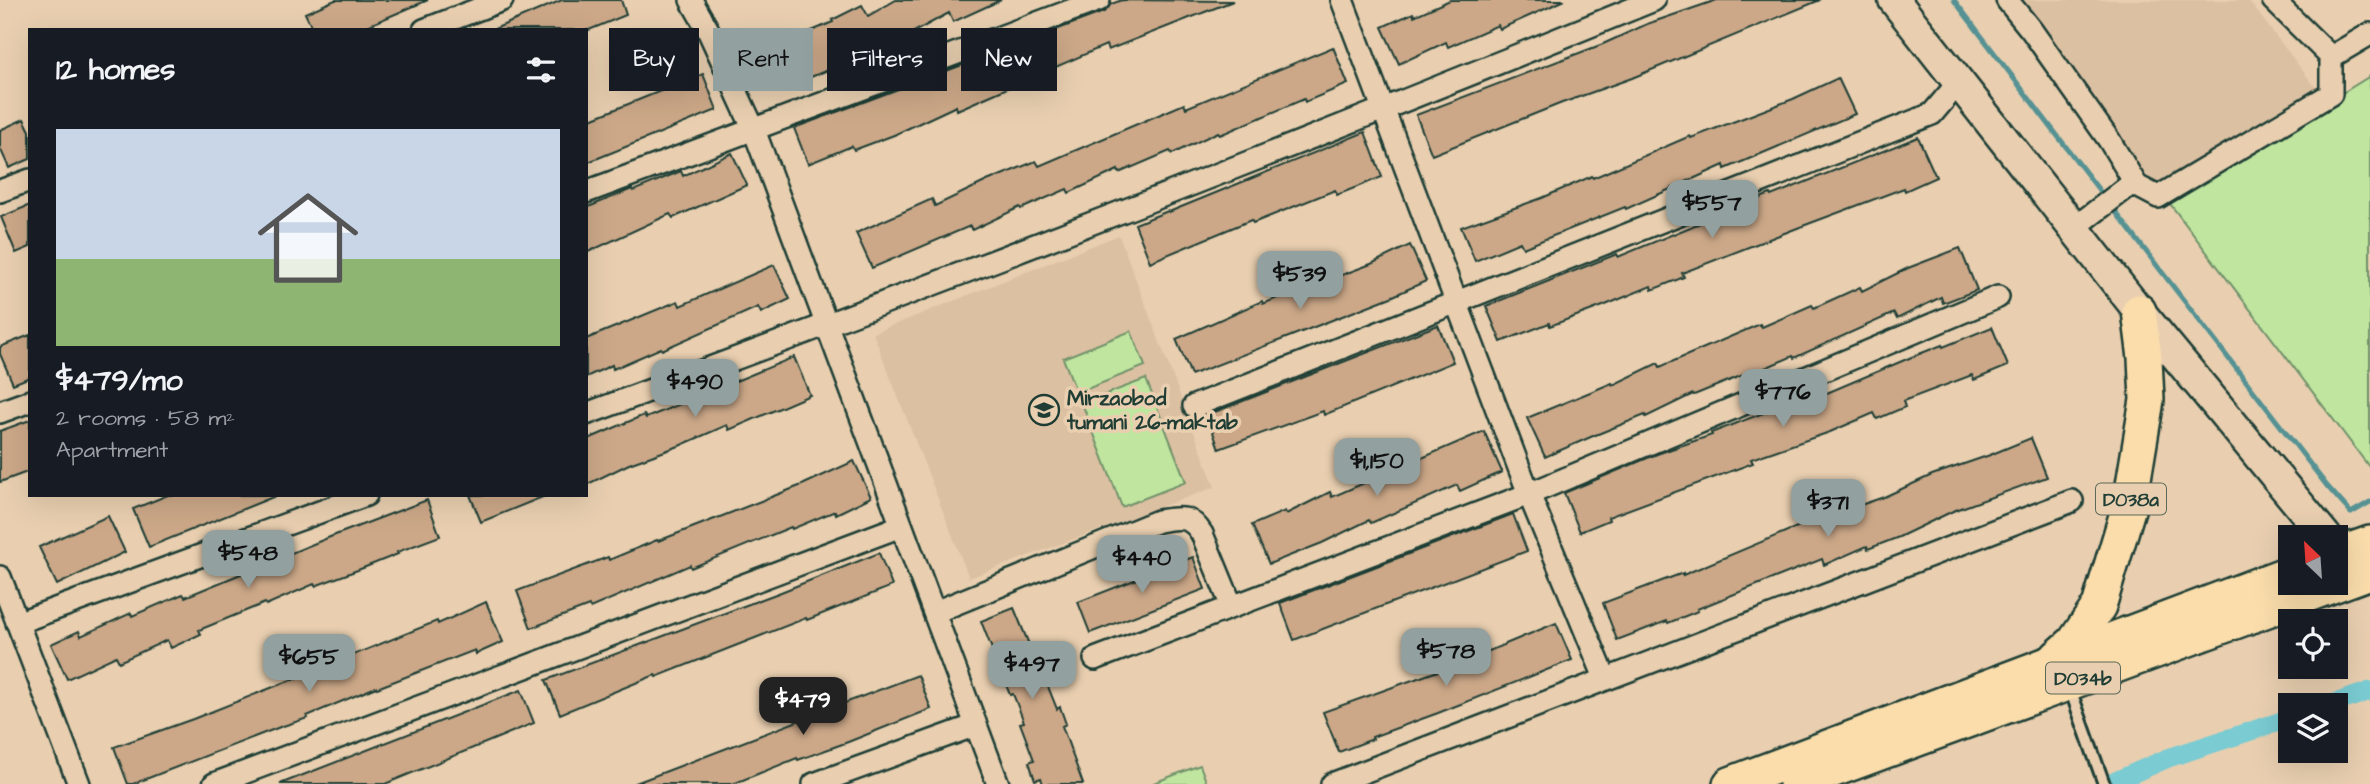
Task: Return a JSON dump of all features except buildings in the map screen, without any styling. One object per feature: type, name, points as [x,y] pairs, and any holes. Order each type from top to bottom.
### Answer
[{"type":"main road","name":"D038a","points":[[1894,0],[2138,311],[2352,558]]},
{"type":"main road","name":"D038a","points":[[2059,673],[2074,642],[2099,606],[2107,587],[2130,503],[2147,400],[2145,358],[2138,311]]},
{"type":"main road","name":"D034b","points":[[1730,784],[2059,673],[2352,558]]},
{"type":"main road","name":"D034b","points":[[1796,784],[2278,578]]},
{"type":"street","points":[[429,28],[502,0]]},
{"type":"street","points":[[691,0],[708,30],[754,130],[998,784]]},
{"type":"street","points":[[588,191],[1099,0]]},
{"type":"street","points":[[1342,0],[1529,494],[1605,678]]},
{"type":"street","points":[[588,413],[828,325],[1384,111],[1654,0]]},
{"type":"street","points":[[2007,0],[2109,140],[2137,186],[2158,197],[2331,94],[2331,57],[2273,0]]},
{"type":"street","points":[[2331,57],[2370,34]]},
{"type":"street","points":[[1194,406],[1932,114],[1959,82]]},
{"type":"street","points":[[0,191],[28,181]]},
{"type":"street","points":[[2074,228],[2134,182]]},
{"type":"street","points":[[1095,659],[1529,494],[1998,297]]},
{"type":"street","points":[[0,412],[28,402]]},
{"type":"street","points":[[17,623],[361,497]]},
{"type":"street","points":[[1332,784],[2072,501]]},
{"type":"street","points":[[935,612],[1158,521],[1182,517],[1196,523],[1232,607]]},
{"type":"street","points":[[214,784],[901,526]]},
{"type":"street","points":[[0,577],[79,784]]},
{"type":"street","points":[[814,784],[976,725]]},
{"type":"lane","points":[[2059,673],[2104,784]]},
{"type":"shaded area","points":[[2015,0],[2248,0],[2320,93],[2156,188]]},
{"type":"shaded area","name":"Mirzaobod tumani 26-maktab","points":[[1119,235],[1215,487],[969,578],[873,333]]},
{"type":"green space","points":[[2370,76],[2370,468],[2168,201]]},
{"type":"green space","points":[[1131,331],[1145,366],[1077,393],[1063,358]]},
{"type":"green space","points":[[1146,379],[1186,482],[1122,507],[1082,403]]},
{"type":"green space","points":[[1200,765],[1207,784],[1151,784]]},
{"type":"waterway","points":[[1954,0],[2105,198]]},
{"type":"waterway","points":[[2111,206],[2327,486],[2351,513],[2370,502]]},
{"type":"waterway","points":[[2348,699],[2370,691]]},
{"type":"waterway","points":[[2109,784],[2168,758],[2278,722]]},
{"type":"place","name":"Mirzaobod tumani 26-maktab","points":[[1044,410]]}]
